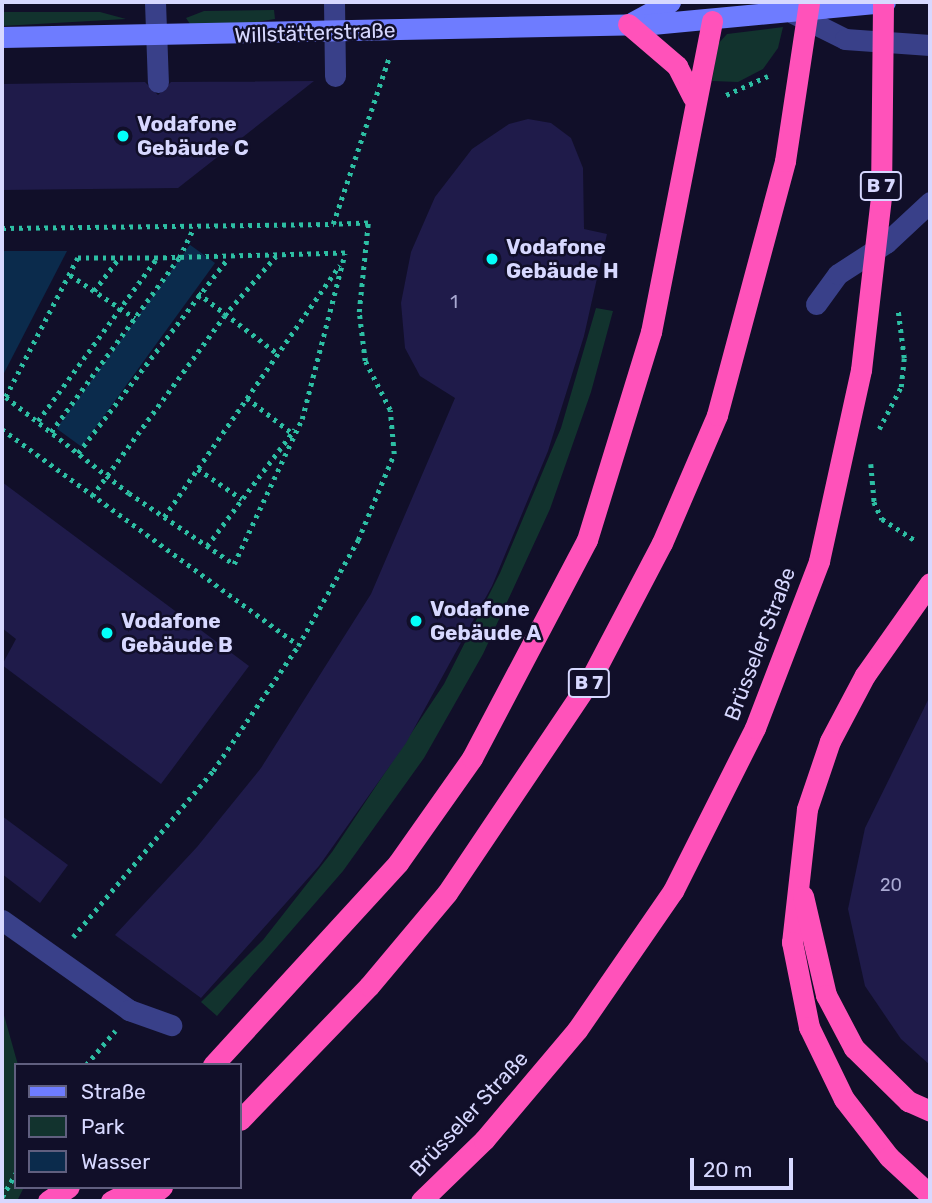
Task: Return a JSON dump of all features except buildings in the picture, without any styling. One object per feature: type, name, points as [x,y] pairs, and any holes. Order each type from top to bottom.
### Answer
[{"type":"highway","name":"Brüsseler Straße","points":[[421,1201],[484,1140],[577,1030],[673,891],[755,728],[819,561],[861,370],[881,196],[884,2]]},
{"type":"highway","name":"B 7","points":[[242,1118],[369,986],[447,893],[589,682],[662,543],[717,415],[785,161],[801,7]]},
{"type":"highway","points":[[215,1063],[325,950],[398,863],[472,758],[542,635],[587,540],[629,412],[664,274],[693,97],[714,11]]},
{"type":"highway","points":[[628,24],[677,66],[693,97]]},
{"type":"highway","points":[[930,583],[865,675],[830,741],[807,809],[792,942],[809,1027],[844,1099],[889,1157],[930,1195]]},
{"type":"highway","points":[[799,876],[825,995],[854,1048],[908,1101],[930,1111]]},
{"type":"highway","points":[[48,1201],[66,1189]]},
{"type":"highway","points":[[111,1201],[134,1189]]},
{"type":"highway","points":[[144,1201],[159,1189]]},
{"type":"street","points":[[155,2],[158,82]]},
{"type":"street","points":[[334,2],[335,76]]},
{"type":"street","name":"Willstätterstraße","points":[[628,24],[670,2]]},
{"type":"street","points":[[772,2],[801,7],[845,39],[930,45]]},
{"type":"street","name":"Willstätterstraße","points":[[2,37],[157,38],[628,24],[714,11],[884,2]]},
{"type":"street","points":[[816,304],[838,274],[886,243],[930,202]]},
{"type":"street","points":[[2,919],[55,960],[129,1010],[171,1026]]},
{"type":"path","points":[[333,224],[396,31]]},
{"type":"path","points":[[693,97],[744,92],[773,71]]},
{"type":"path","points":[[2,228],[368,223],[359,312],[365,361],[390,410],[394,454],[358,540],[298,646],[213,771],[55,960]]},
{"type":"path","points":[[51,432],[179,258],[195,226]]},
{"type":"path","points":[[345,253],[302,419],[234,564],[106,475],[6,397],[79,257],[228,258],[345,253]]},
{"type":"path","points":[[92,496],[224,316],[276,256]]},
{"type":"path","points":[[94,291],[119,258]]},
{"type":"path","points":[[38,421],[157,258]]},
{"type":"path","points":[[78,453],[198,293],[228,258]]},
{"type":"path","points":[[164,517],[343,262]]},
{"type":"path","points":[[70,275],[135,318]]},
{"type":"path","points":[[198,293],[224,316],[278,354]]},
{"type":"path","points":[[247,398],[292,433]]},
{"type":"path","points":[[207,546],[302,419]]},
{"type":"path","points":[[2,429],[298,646]]},
{"type":"path","points":[[198,469],[242,499]]},
{"type":"path","points":[[88,1063],[129,1010]]},
{"type":"path","points":[[2,1197],[10,1191],[14,1179]]},
{"type":"green space","points":[[274,10],[275,19],[244,24],[190,24],[186,18],[204,11]]},
{"type":"green space","points":[[2,12],[100,12],[126,19],[2,26]]},
{"type":"green space","points":[[783,27],[778,48],[763,69],[738,82],[712,81],[718,44],[727,34]]},
{"type":"green space","points":[[596,308],[613,311],[591,392],[550,509],[483,654],[424,758],[343,871],[217,1016],[201,1002],[263,940],[332,852],[444,684],[500,573],[561,428]]},
{"type":"green space","points":[[2,1008],[17,1063],[14,1063],[14,1189],[23,1189],[17,1201],[2,1201]]},
{"type":"water","points":[[190,245],[215,263],[82,447],[56,428]]},
{"type":"water","points":[[2,251],[67,251],[2,377]]},
{"type":"place","name":"Vodafone Gebäude C","points":[[123,136]]},
{"type":"place","name":"Vodafone Gebäude H","points":[[492,259]]},
{"type":"place","name":"Vodafone Gebäude A","points":[[416,621]]},
{"type":"place","name":"Vodafone Gebäude B","points":[[107,633]]}]
